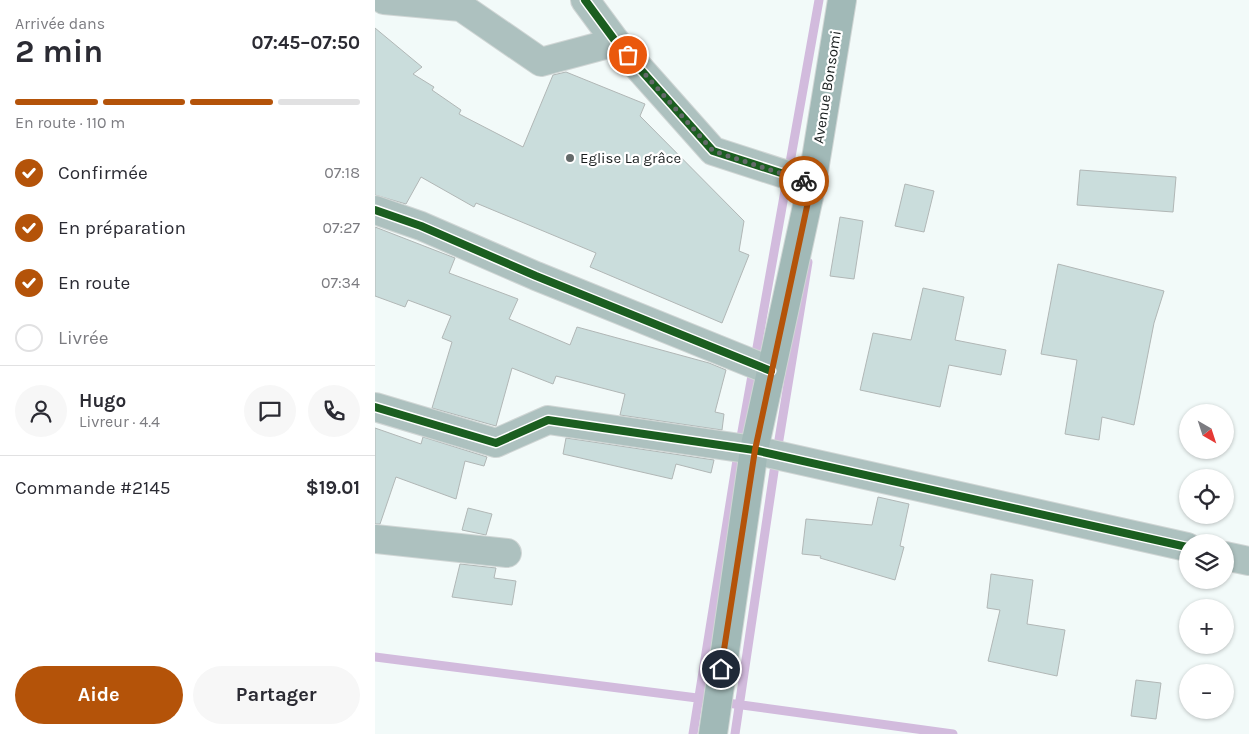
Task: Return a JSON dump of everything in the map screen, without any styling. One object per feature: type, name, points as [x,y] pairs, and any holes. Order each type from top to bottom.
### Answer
[{"type":"main road","name":"Avenue Bonsomi","points":[[713,734],[723,653],[755,450],[812,183],[842,0]]},
{"type":"street","points":[[384,0],[461,7],[541,62],[616,42]]},
{"type":"street","points":[[585,0],[616,42],[713,151],[812,183]]},
{"type":"street","points":[[375,210],[421,226],[536,276],[771,371]]},
{"type":"street","points":[[375,407],[495,443],[548,420],[755,450],[1179,545]]},
{"type":"street","points":[[375,539],[507,553]]},
{"type":"street","points":[[1234,558],[1249,561]]},
{"type":"building","points":[[375,28],[422,67],[413,74],[434,87],[432,90],[461,110],[459,114],[523,147],[553,75],[566,72],[645,104],[640,116],[744,221],[739,251],[749,255],[722,323],[590,267],[596,253],[476,203],[474,207],[421,177],[406,204],[375,195]]},
{"type":"building","points":[[1080,170],[1176,177],[1173,212],[1077,205]]},
{"type":"building","points":[[905,184],[934,191],[924,232],[895,226]]},
{"type":"building","points":[[840,217],[863,221],[854,279],[830,276]]},
{"type":"building","points":[[375,227],[455,258],[449,273],[518,299],[509,319],[570,345],[577,327],[709,363],[726,370],[715,412],[724,414],[722,430],[620,415],[625,394],[556,376],[553,384],[512,368],[496,426],[432,408],[452,342],[442,338],[451,316],[408,300],[405,307],[375,296]]},
{"type":"building","points":[[1058,264],[1164,291],[1154,323],[1134,425],[1102,417],[1099,440],[1065,434],[1077,360],[1041,354]]},
{"type":"building","points":[[923,288],[964,297],[955,340],[1006,350],[1001,375],[949,365],[940,407],[860,390],[873,333],[911,340]]},
{"type":"building","points":[[375,428],[421,444],[423,437],[487,457],[484,466],[465,461],[456,499],[396,477],[380,524],[375,524]]},
{"type":"building","points":[[566,438],[714,460],[711,473],[676,464],[672,479],[563,454]]},
{"type":"building","points":[[878,497],[909,504],[900,546],[904,547],[895,580],[820,558],[821,556],[802,554],[806,519],[872,525]]},
{"type":"building","points":[[468,508],[492,514],[486,535],[462,530]]},
{"type":"building","points":[[460,564],[496,568],[494,578],[516,581],[512,605],[452,597]]},
{"type":"building","points":[[991,574],[1033,580],[1027,624],[1065,630],[1057,676],[988,661],[1000,610],[987,608]]},
{"type":"building","points":[[1136,680],[1161,683],[1156,719],[1131,716]]},
{"type":"waterway","points":[[693,734],[738,454],[819,0]]},
{"type":"waterway","points":[[735,734],[776,458],[808,262]]},
{"type":"waterway","points":[[375,657],[705,699]]},
{"type":"waterway","points":[[720,702],[953,734]]},
{"type":"cycle path","points":[[585,0],[616,42],[713,151],[812,183]]},
{"type":"cycle path","points":[[375,210],[421,226],[536,276],[771,371]]},
{"type":"cycle path","points":[[375,407],[496,443],[548,420],[754,450],[1179,545]]},
{"type":"way so far","points":[[628,55],[713,151],[804,181]]},
{"type":"place","name":"Eglise La grâce","points":[[570,158]]},
{"type":"route","points":[[721,669],[755,450],[812,183],[804,181]]}]
